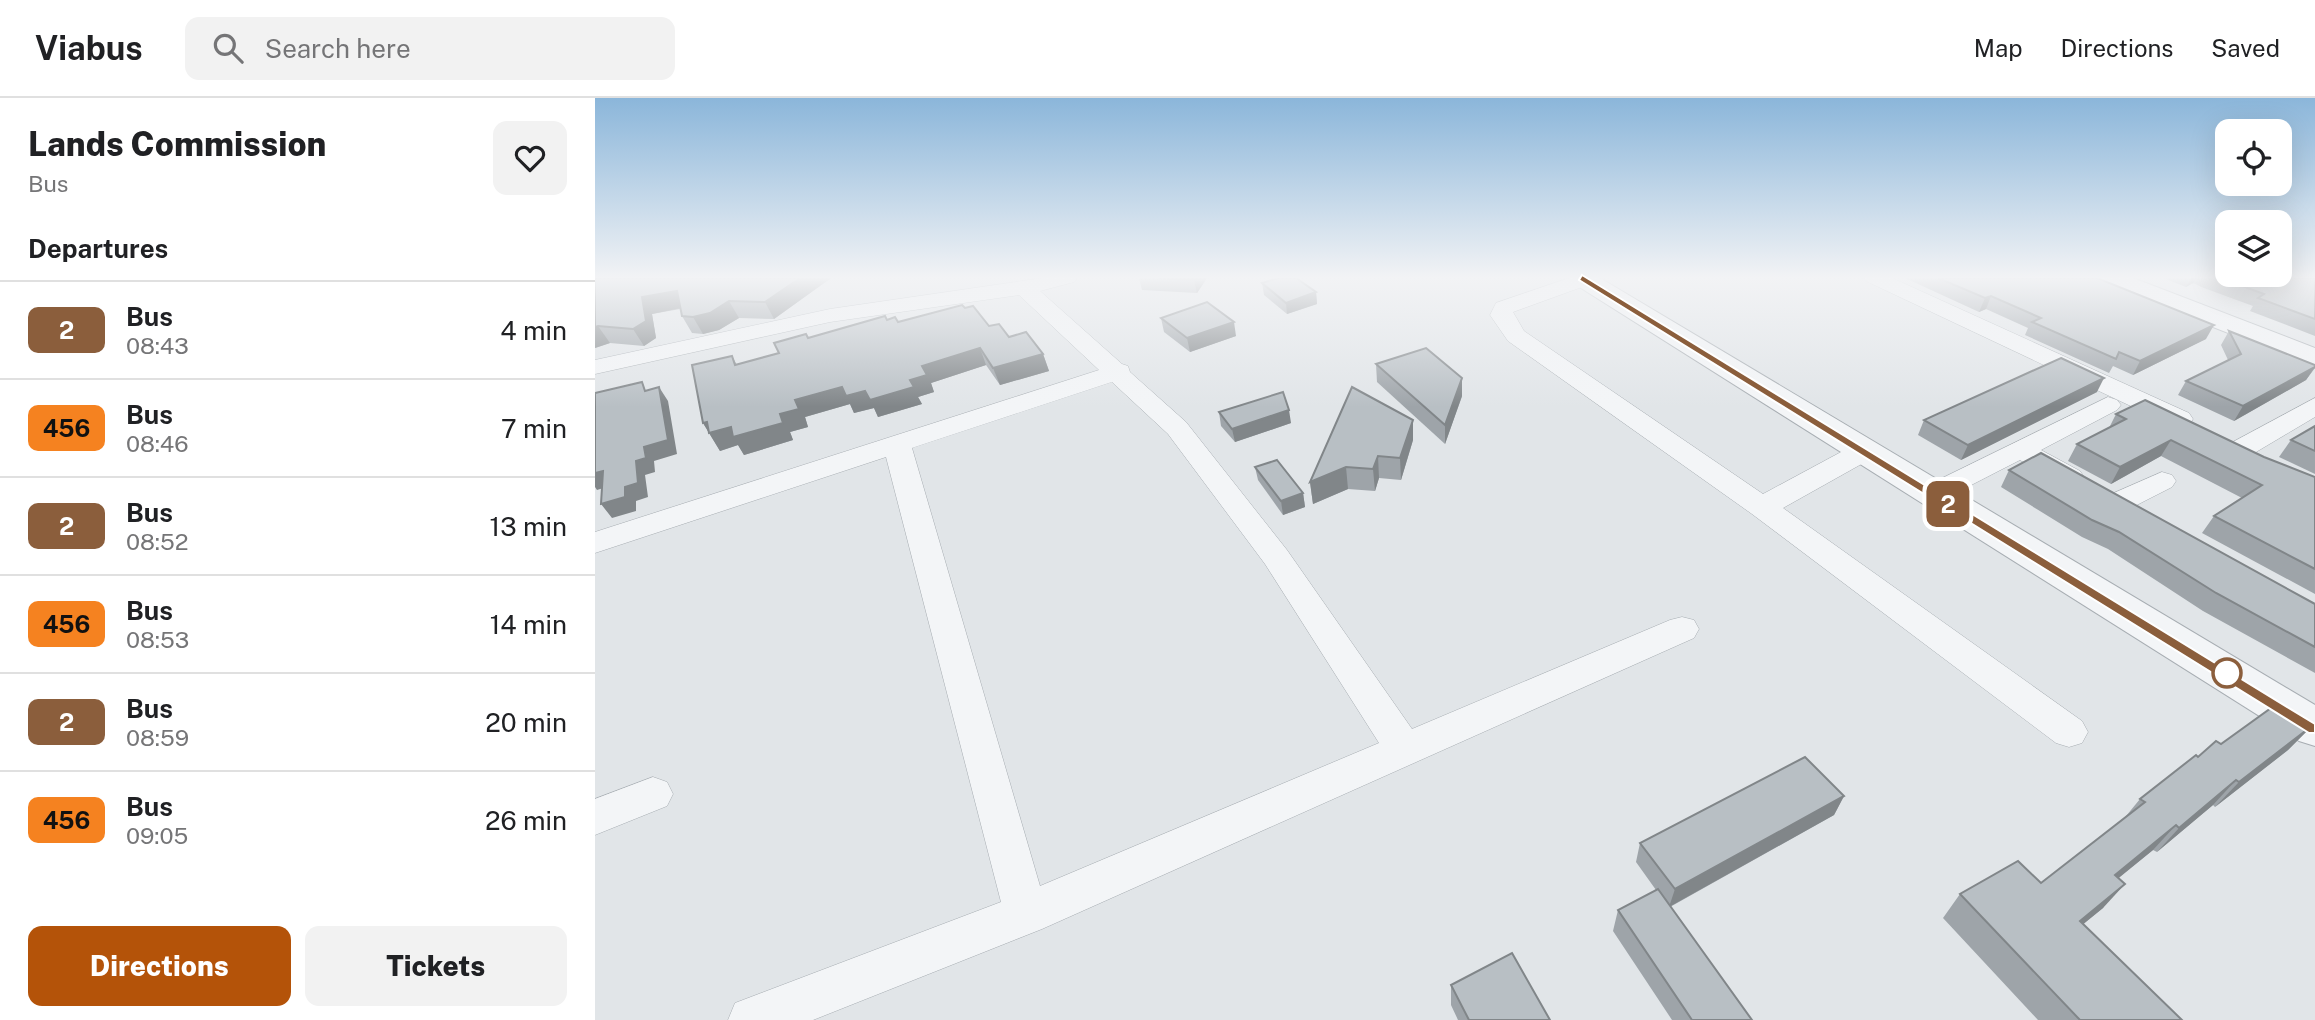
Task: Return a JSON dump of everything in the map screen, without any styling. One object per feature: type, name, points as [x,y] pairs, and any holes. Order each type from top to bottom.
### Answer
[{"type":"street","points":[[595,366],[812,321]]},
{"type":"street","points":[[1074,321],[1119,371],[1177,428],[1240,506],[1404,749]]},
{"type":"street","points":[[1505,321],[1515,336],[1527,345],[1762,507],[2069,732]]},
{"type":"street","points":[[1652,321],[2315,729]]},
{"type":"street","points":[[1969,321],[2199,427]]},
{"type":"street","points":[[2220,321],[2315,358]]},
{"type":"street","points":[[595,543],[1119,371]]},
{"type":"street","points":[[1932,494],[2109,405]]},
{"type":"street","points":[[2271,467],[2232,444],[2315,405]]},
{"type":"street","points":[[897,445],[1026,914]]},
{"type":"street","points":[[2020,449],[2152,522]]},
{"type":"street","points":[[1762,507],[1864,451]]},
{"type":"street","points":[[2117,503],[2162,481]]},
{"type":"street","points":[[753,1020],[1026,914],[1682,629]]},
{"type":"street","points":[[595,817],[653,794]]},
{"type":"building","points":[[595,321],[646,321],[633,329],[595,327]]},
{"type":"building","points":[[867,321],[985,321],[989,326],[999,324],[1009,337],[1026,332],[1043,354],[993,368],[980,348],[922,366],[927,375],[910,380],[914,387],[870,400],[865,391],[846,396],[842,387],[795,400],[799,409],[780,414],[783,423],[733,437],[731,427],[709,433],[707,422],[703,423],[692,365],[732,356],[735,365],[779,353],[774,343],[806,334],[808,338]]},
{"type":"building","points":[[1165,321],[1234,322],[1187,338]]},
{"type":"building","points":[[2204,321],[2214,325],[2140,361],[2119,352],[2116,359],[2032,322]]},
{"type":"building","points":[[2229,331],[2315,367],[2243,406],[2186,381],[2241,354]]},
{"type":"building","points":[[1426,348],[1462,378],[1445,425],[1376,364]]},
{"type":"building","points":[[2061,358],[2104,378],[1968,445],[1924,420]]},
{"type":"building","points":[[642,382],[645,391],[659,387],[668,440],[644,447],[646,458],[636,461],[638,483],[625,487],[625,497],[601,504],[603,471],[595,473],[595,393]]},
{"type":"building","points":[[1352,387],[1413,420],[1400,458],[1378,456],[1373,469],[1346,467],[1310,482]]},
{"type":"building","points":[[1283,392],[1289,410],[1232,429],[1219,412]]},
{"type":"building","points":[[2145,400],[2264,457],[2315,477],[2315,569],[2214,516],[2262,485],[2171,440],[2120,467],[2077,444],[2126,419],[2116,414]]},
{"type":"building","points":[[2315,426],[2315,451],[2291,440]]},
{"type":"building","points":[[2041,453],[2315,604],[2315,647],[2216,593],[2119,532],[2092,520],[2009,470]]},
{"type":"building","points":[[1277,460],[1303,493],[1281,501],[1255,467]]},
{"type":"building","points":[[2278,703],[2313,725],[2239,782],[2236,780],[2179,828],[2176,825],[2115,875],[2125,884],[2080,921],[2182,1020],[2080,1020],[1960,894],[2018,861],[2041,883],[2145,802],[2140,799],[2196,755],[2198,757],[2216,741],[2221,744]]},
{"type":"building","points":[[1805,757],[1844,796],[1675,889],[1640,843]]},
{"type":"building","points":[[1658,889],[1752,1020],[1692,1020],[1618,910]]},
{"type":"building","points":[[1512,953],[1550,1020],[1469,1020],[1451,985]]},
{"type":"bus line","name":"2","points":[[1654,321],[2315,728]]}]
